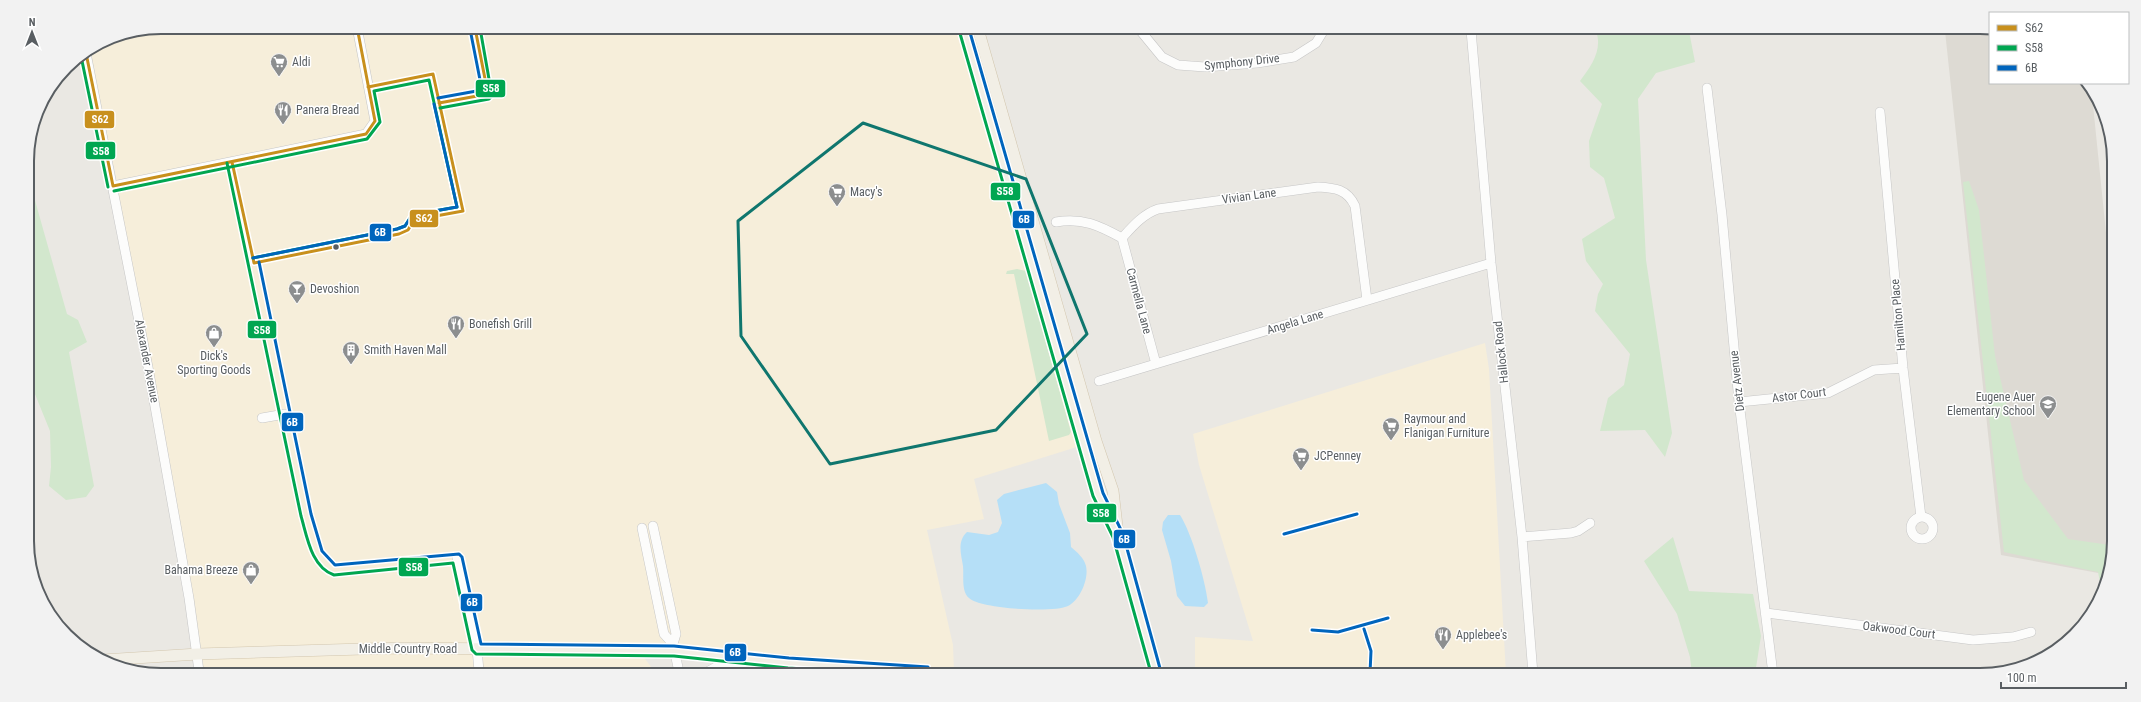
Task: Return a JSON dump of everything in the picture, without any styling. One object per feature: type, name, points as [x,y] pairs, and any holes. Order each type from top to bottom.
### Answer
[{"type":"main road","points":[[965,34],[1098,494],[1118,535]]},
{"type":"main road","points":[[979,34],[1096,441],[1113,491],[1118,535],[1155,668]]},
{"type":"main road","name":"Middle Country Road","points":[[118,660],[198,654],[396,648],[673,648],[762,660],[873,668]]},
{"type":"street","points":[[113,186],[366,134],[375,121],[358,34]]},
{"type":"street","name":"Symphony Drive","points":[[1143,34],[1162,57],[1178,65],[1205,67],[1257,63],[1294,57],[1316,43],[1322,34]]},
{"type":"street","name":"Hallock Road","points":[[1471,34],[1491,263],[1522,537],[1533,668]]},
{"type":"street","name":"Alexander Avenue","points":[[87,57],[148,367],[198,654],[199,668]]},
{"type":"street","name":"Dietz Avenue","points":[[1707,88],[1722,214],[1739,402],[1772,668]]},
{"type":"street","name":"Hamilton Place","points":[[1880,112],[1903,368],[1921,517]]},
{"type":"street","name":"Vivian Lane","points":[[1122,238],[1133,226],[1148,214],[1158,209],[1318,187],[1334,188],[1347,194],[1355,206],[1367,300]]},
{"type":"street","points":[[1056,222],[1077,220],[1089,222],[1122,238]]},
{"type":"street","name":"Carmella Lane","points":[[1122,238],[1156,364]]},
{"type":"street","name":"Angela Lane","points":[[1099,381],[1491,263]]},
{"type":"street","name":"Astor Court","points":[[1739,402],[1828,394],[1874,370],[1903,368]]},
{"type":"street","points":[[262,418],[286,414]]},
{"type":"street","points":[[1522,537],[1571,533],[1578,531],[1590,522]]},
{"type":"street","points":[[653,526],[676,634],[673,648]]},
{"type":"street","points":[[642,528],[664,634],[673,648],[678,668]]},
{"type":"street","points":[[457,558],[477,649],[479,668]]},
{"type":"street","name":"Oakwood Court","points":[[1766,614],[1973,640],[2013,637],[2031,632]]},
{"type":"street","points":[[714,668],[762,660]]},
{"type":"highlighted area","points":[[863,123],[1026,179],[1087,334],[996,430],[830,464],[741,336],[738,221]]},
{"type":"shaded area","name":"Smith Haven Mall","points":[[153,34],[978,34],[1096,441],[974,479],[984,519],[927,530],[953,645],[954,668],[712,668],[720,656],[639,651],[652,668],[198,668],[113,186],[118,185],[88,57],[112,44],[136,36]]},
{"type":"shaded area","name":"Eugene Auer Elementary School","points":[[1945,34],[1989,35],[1989,84],[2081,84],[2093,103],[2107,243],[2107,541],[2103,574],[2001,555]]},
{"type":"shaded area","points":[[1485,343],[1489,369],[1506,668],[1195,668],[1195,637],[1253,641],[1199,465],[1193,434]]},
{"type":"green space","points":[[1597,34],[1690,34],[1695,62],[1656,73],[1638,99],[1646,260],[1672,433],[1665,457],[1645,430],[1600,431],[1608,398],[1624,385],[1630,354],[1595,311],[1598,294],[1603,284],[1586,261],[1582,239],[1615,218],[1604,178],[1590,167],[1589,141],[1602,104],[1580,81],[1595,58],[1598,38]]},
{"type":"green space","points":[[1969,181],[1979,210],[1995,356],[2024,480],[2068,539],[2107,545],[2106,558],[2100,582],[2098,572],[2004,552],[1963,182]]},
{"type":"green space","points":[[34,197],[67,314],[78,320],[87,342],[69,352],[94,486],[86,497],[66,500],[49,486],[51,467],[50,431],[34,392]]},
{"type":"green space","points":[[1017,269],[1026,271],[1071,432],[1069,435],[1049,441],[1014,274],[1006,274],[1007,271]]},
{"type":"green space","points":[[1673,537],[1689,591],[1753,594],[1761,636],[1756,668],[1691,668],[1690,657],[1677,614],[1644,561]]},
{"type":"water","points":[[1046,483],[1057,492],[1059,504],[1070,533],[1071,547],[1082,558],[1086,566],[1087,571],[1085,583],[1080,594],[1068,606],[1048,609],[1017,609],[1001,607],[976,602],[969,598],[966,595],[963,583],[961,544],[964,536],[967,532],[989,535],[998,532],[1002,523],[997,500],[1004,494]]},
{"type":"water","points":[[1168,515],[1180,515],[1189,533],[1201,570],[1206,593],[1208,603],[1204,607],[1185,606],[1177,596],[1171,561],[1162,530],[1163,522]]},
{"type":"transit line","name":"S62","points":[[113,186],[366,134],[375,121],[358,34]]},
{"type":"transit line","name":"6B","points":[[438,98],[482,90],[471,34]]},
{"type":"transit line","name":"S62","points":[[439,103],[488,94],[476,34]]},
{"type":"transit line","name":"S58","points":[[440,108],[489,99],[492,96],[481,34]]},
{"type":"transit line","name":"S58","points":[[960,34],[1093,496],[1113,537],[1150,668]]},
{"type":"transit line","name":"6B","points":[[970,34],[1103,493],[1123,534],[1160,668]]},
{"type":"transit line","name":"S62","points":[[87,57],[113,186]]},
{"type":"transit line","name":"S58","points":[[82,61],[108,187]]},
{"type":"transit line","name":"S62","points":[[368,87],[433,74]]},
{"type":"transit line","name":"S62","points":[[254,263],[399,234],[408,230],[414,220],[463,211],[433,74]]},
{"type":"transit line","name":"S58","points":[[114,191],[367,139],[380,122],[374,91],[429,80],[457,207],[412,215],[405,226],[397,229],[253,258]]},
{"type":"transit line","name":"6B","points":[[253,258],[397,229],[405,226],[412,215],[457,207],[434,104]]},
{"type":"transit line","name":"S62","points":[[232,162],[254,263]]},
{"type":"transit line","name":"S58","points":[[227,163],[301,516],[311,550],[315,558],[326,571],[334,575],[453,563],[472,650],[476,654],[674,656],[788,668]]},
{"type":"transit line","name":"6B","points":[[259,262],[311,514],[322,551],[335,565],[459,554],[462,557],[481,644],[674,646],[789,658],[928,667]]},
{"type":"transit line","name":"6B","points":[[1284,534],[1357,514]]},
{"type":"transit line","name":"6B","points":[[1312,630],[1338,632],[1388,618]]},
{"type":"transit line","name":"6B","points":[[1364,629],[1371,651],[1370,668]]},
{"type":"place","name":"Aldi","points":[[279,77]]},
{"type":"place","name":"Panera Bread","points":[[283,125]]},
{"type":"place","name":"Macy's","points":[[837,207]]},
{"type":"place","name":"Devoshion","points":[[297,304]]},
{"type":"place","name":"Bonefish Grill","points":[[456,339]]},
{"type":"place","name":"Dick's Sporting Goods","points":[[214,348]]},
{"type":"place","name":"Smith Haven Mall","points":[[351,365]]},
{"type":"place","name":"Eugene Auer Elementary School","points":[[2048,419]]},
{"type":"place","name":"Raymour and Flanigan Furniture","points":[[1391,441]]},
{"type":"place","name":"JCPenney","points":[[1301,471]]},
{"type":"place","name":"Bahama Breeze","points":[[251,585]]},
{"type":"place","name":"Applebee's","points":[[1443,650]]}]
